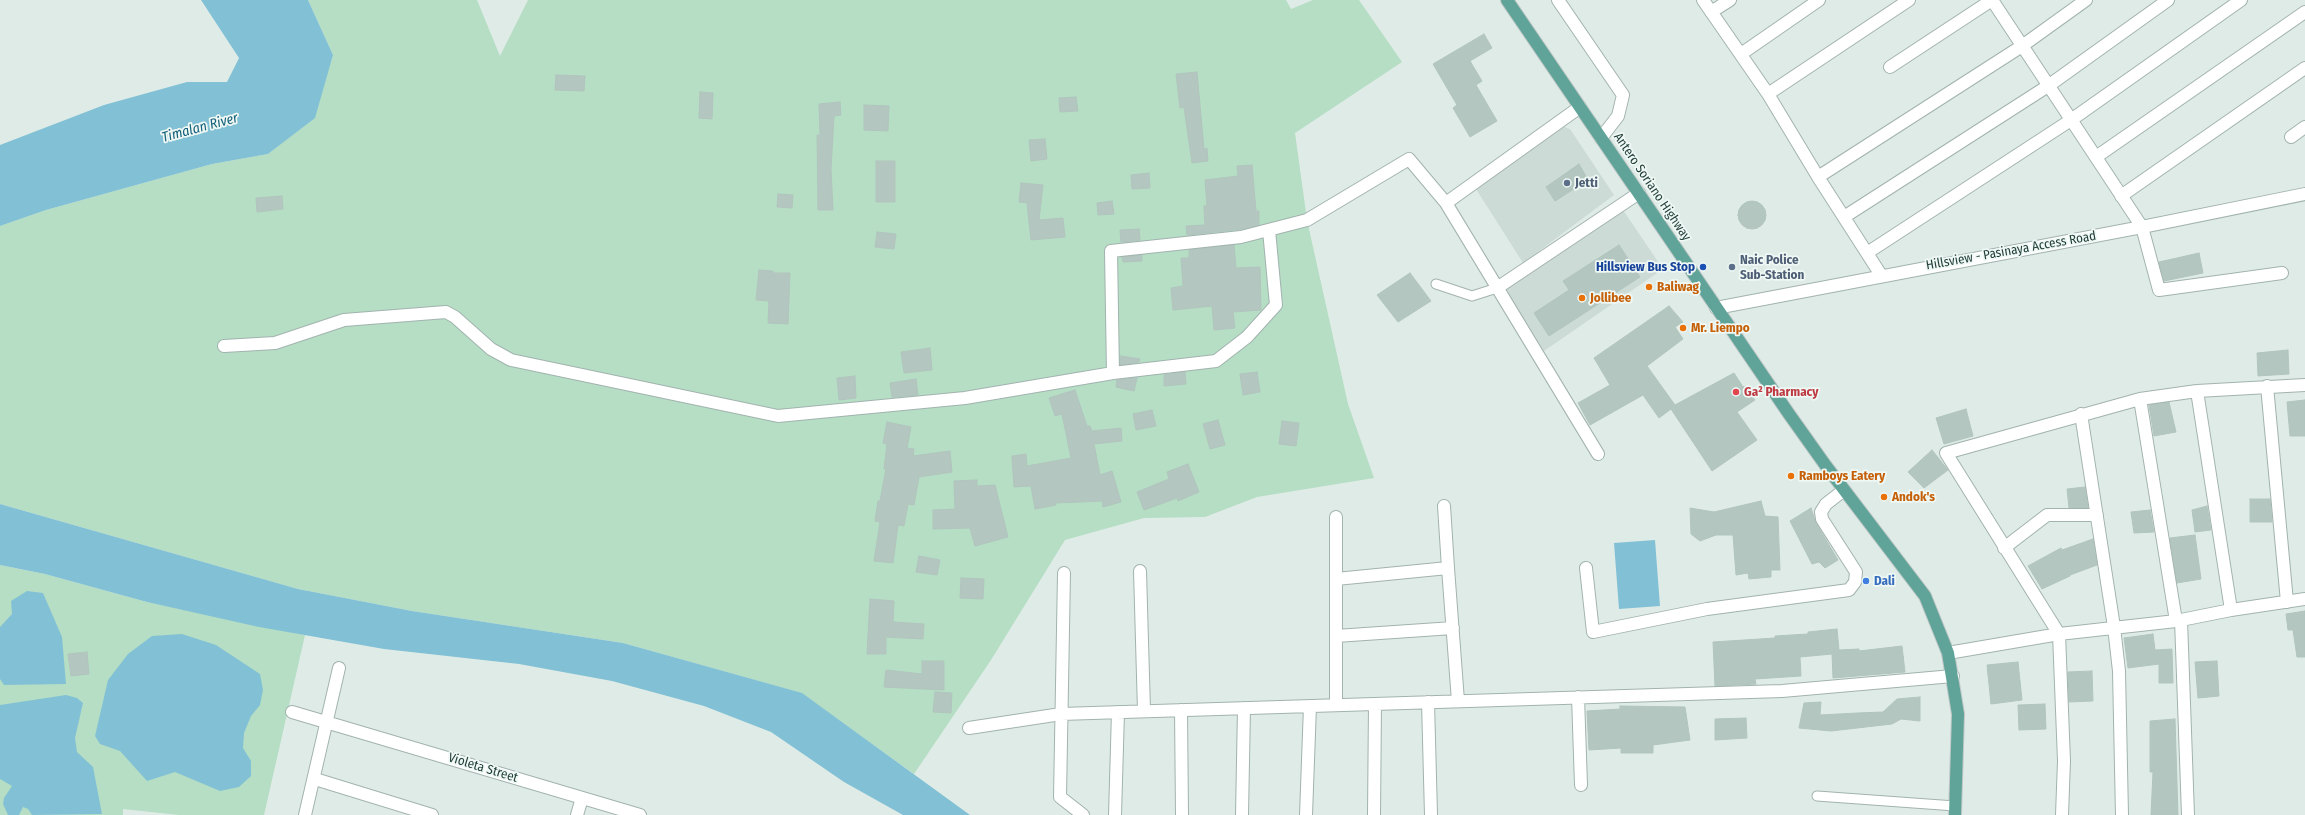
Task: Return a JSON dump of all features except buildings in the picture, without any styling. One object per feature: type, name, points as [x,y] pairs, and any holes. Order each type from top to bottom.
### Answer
[{"type":"main road","name":"Antero Soriano Highway","points":[[1507,0],[1789,414],[1826,466],[1925,596],[1948,652],[1953,676],[1958,714],[1955,811]]},
{"type":"street","points":[[1558,0],[1622,95],[1618,116],[1601,138]]},
{"type":"street","points":[[1703,0],[1768,94],[1818,177],[1881,275]]},
{"type":"street","points":[[1711,12],[1730,0]]},
{"type":"street","points":[[1741,54],[1819,0]]},
{"type":"street","points":[[1768,94],[1909,0]]},
{"type":"street","points":[[1890,67],[1992,0],[2142,227],[2159,290],[2282,272]]},
{"type":"street","points":[[1818,177],[2022,46],[2086,0]]},
{"type":"street","points":[[1844,217],[2048,86],[2168,0]]},
{"type":"street","points":[[1867,253],[2071,120],[2241,0]]},
{"type":"street","points":[[2096,157],[2305,12]]},
{"type":"street","points":[[2121,196],[2305,68]]},
{"type":"street","points":[[1446,203],[1580,107]]},
{"type":"street","points":[[2291,137],[2305,127]]},
{"type":"street","points":[[1113,373],[1111,251],[1241,237],[1307,220],[1409,158],[1446,203],[1598,454]]},
{"type":"street","points":[[1497,288],[1639,193]]},
{"type":"street","name":"Hillsview - Pasinaya Access Road","points":[[1716,308],[1816,290],[1881,275],[2142,227],[2305,194]]},
{"type":"street","points":[[224,346],[275,343],[344,320],[446,312],[455,317],[491,349],[511,360],[778,416],[965,398],[1113,373],[1216,362],[1247,337],[1276,304],[1269,230]]},
{"type":"street","points":[[2062,815],[2064,761],[2059,634],[1946,453],[2081,414],[2140,399],[2197,391],[2305,385]]},
{"type":"street","points":[[2268,386],[2287,602]]},
{"type":"street","points":[[2197,391],[2231,610]]},
{"type":"street","points":[[2140,399],[2178,621],[2188,815]]},
{"type":"street","points":[[2081,414],[2114,627],[2119,671],[2122,815]]},
{"type":"street","points":[[1586,568],[1592,632],[1707,609],[1849,590],[1855,582],[1856,572],[1822,519],[1821,512],[1826,504],[1844,490]]},
{"type":"street","points":[[1444,506],[1458,701]]},
{"type":"street","points":[[2004,548],[2047,515],[2097,515]]},
{"type":"street","points":[[1336,518],[1336,705]]},
{"type":"street","points":[[1336,579],[1448,568]]},
{"type":"street","points":[[1140,571],[1144,711]]},
{"type":"street","points":[[1064,573],[1060,714],[1060,797],[1083,815]]},
{"type":"street","points":[[1948,652],[2059,634],[2178,621],[2231,610],[2305,599]]},
{"type":"street","points":[[1336,636],[1453,628]]},
{"type":"street","points":[[306,815],[340,668]]},
{"type":"street","points":[[969,728],[1060,714],[1782,691],[1953,676]]},
{"type":"street","points":[[1578,697],[1581,786]]},
{"type":"street","points":[[1428,702],[1431,815]]},
{"type":"street","points":[[1374,815],[1375,704]]},
{"type":"street","points":[[1306,815],[1310,706]]},
{"type":"street","points":[[1242,815],[1244,708]]},
{"type":"street","points":[[1181,710],[1182,815]]},
{"type":"street","name":"Violeta Street","points":[[292,712],[327,721],[640,815]]},
{"type":"street","points":[[1115,815],[1118,712]]},
{"type":"street","points":[[315,778],[432,815]]},
{"type":"street","points":[[577,815],[582,798]]},
{"type":"lane","points":[[1436,284],[1472,296],[1497,288]]},
{"type":"lane","points":[[1817,796],[1955,811]]},
{"type":"shaded area","points":[[1562,126],[1570,129],[1614,195],[1523,263],[1476,189]]},
{"type":"shaded area","points":[[1623,210],[1663,269],[1544,351],[1506,289]]},
{"type":"green space","points":[[308,0],[477,0],[500,56],[528,0],[1286,0],[1291,9],[1313,0],[1359,0],[1402,62],[1295,133],[1307,220],[1348,404],[1374,478],[1257,497],[1205,517],[1144,518],[1065,540],[991,660],[914,774],[801,693],[623,643],[412,611],[298,589],[0,504],[0,226],[46,210],[212,164],[268,154],[313,119],[333,55]]},
{"type":"green space","points":[[0,565],[45,574],[147,602],[305,635],[264,815],[179,815],[123,809],[123,815],[0,815]]},
{"type":"water","name":"Timalan River","points":[[201,0],[308,0],[333,55],[315,118],[268,154],[212,164],[46,210],[0,226],[0,145],[104,105],[187,82],[227,82],[239,58]]},
{"type":"water","points":[[0,504],[298,589],[412,611],[623,643],[802,693],[970,815],[903,815],[844,782],[771,732],[704,706],[612,681],[519,664],[384,649],[259,627],[147,602],[45,574],[0,565]]},
{"type":"water","points":[[1655,540],[1660,606],[1619,609],[1614,543]]},
{"type":"water","points":[[27,591],[43,593],[62,637],[66,684],[4,685],[0,679],[0,627],[12,614],[11,601]]},
{"type":"water","points":[[182,634],[216,645],[260,674],[263,690],[260,705],[251,716],[244,733],[243,748],[251,761],[251,776],[239,787],[220,791],[175,772],[147,781],[120,751],[100,744],[95,736],[108,680],[128,654],[152,636]]},
{"type":"water","points":[[66,695],[77,698],[83,703],[75,738],[77,752],[93,767],[102,814],[32,815],[28,809],[23,807],[19,815],[8,815],[3,804],[4,798],[12,786],[0,779],[0,705]]},
{"type":"place","name":"Jetti","points":[[1567,183]]},
{"type":"place","name":"Hillsview Bus Stop","points":[[1703,267]]},
{"type":"place","name":"Naic Police Sub-Station","points":[[1732,267]]},
{"type":"place","name":"Baliwag","points":[[1649,287]]},
{"type":"place","name":"Jollibee","points":[[1582,298]]},
{"type":"place","name":"Mr. Liempo","points":[[1683,328]]},
{"type":"place","name":"Ga² Pharmacy","points":[[1736,392]]},
{"type":"place","name":"Ramboys Eatery","points":[[1791,476]]},
{"type":"place","name":"Andok's","points":[[1884,497]]},
{"type":"place","name":"Dali","points":[[1866,581]]}]
